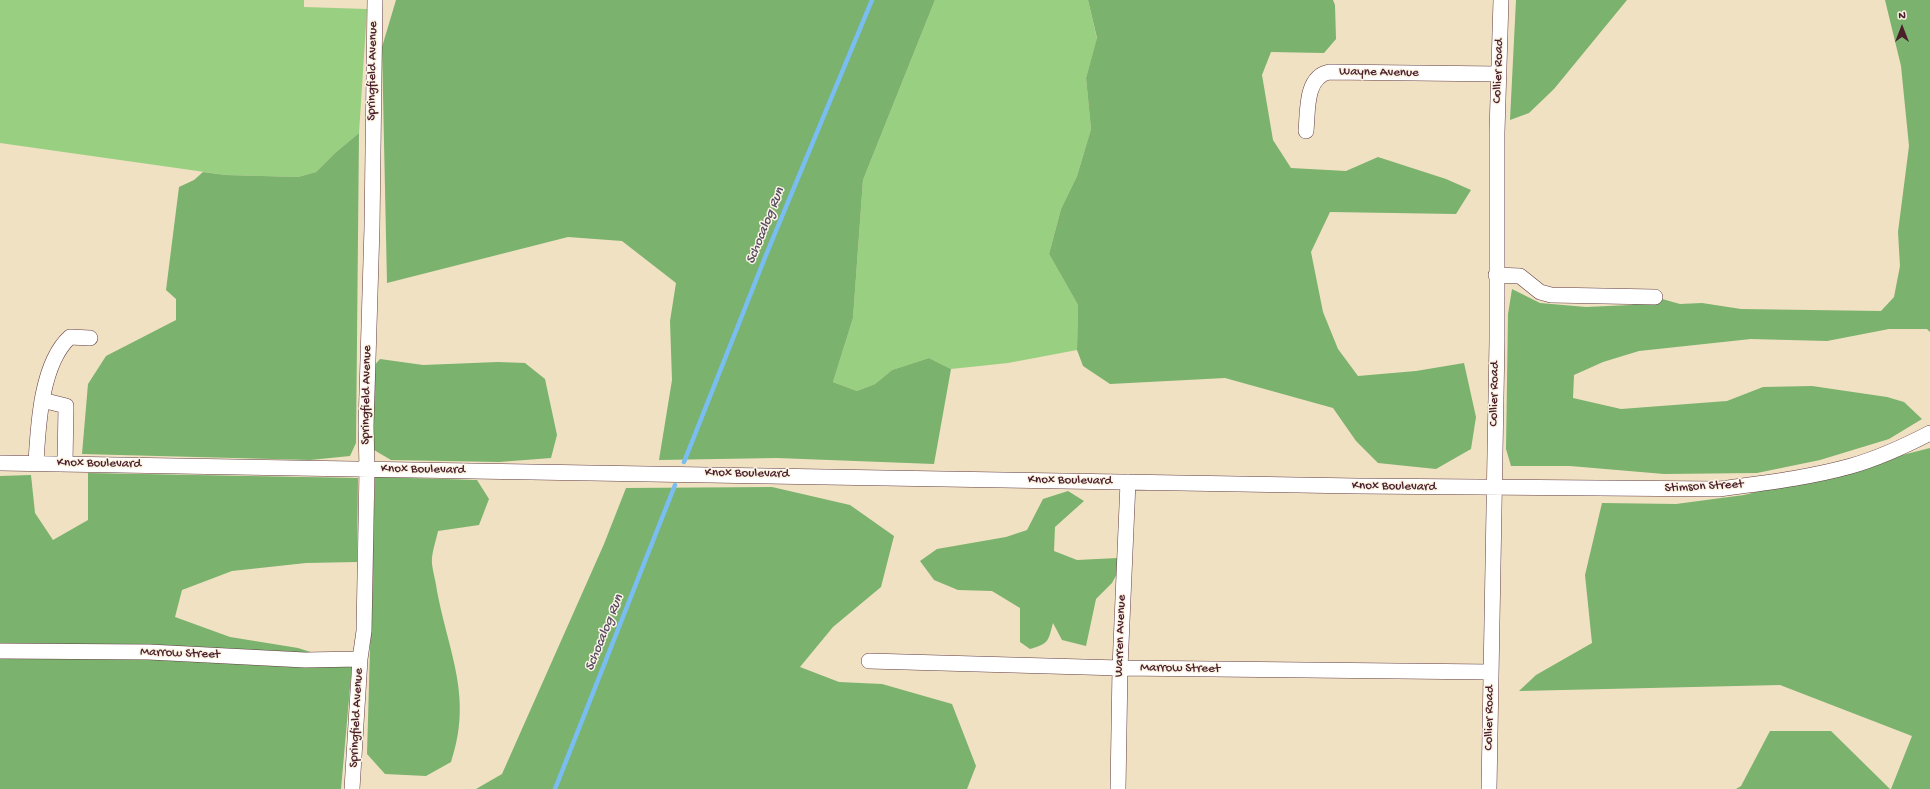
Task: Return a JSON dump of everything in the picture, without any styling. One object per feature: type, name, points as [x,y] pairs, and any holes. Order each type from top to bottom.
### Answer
[{"type":"street","name":"Springfield Avenue","points":[[352,789],[360,658],[364,631],[367,469],[366,418],[372,227],[375,0]]},
{"type":"street","name":"Collier Road","points":[[1489,789],[1501,0]]},
{"type":"street","name":"Wayne Avenue","points":[[1306,131],[1310,92],[1314,80],[1321,74],[1336,72],[1499,74]]},
{"type":"street","points":[[1496,275],[1520,276],[1540,292],[1550,295],[1656,296]]},
{"type":"street","points":[[36,463],[38,423],[45,385],[62,344],[70,337],[90,338]]},
{"type":"street","points":[[42,400],[66,406],[65,464]]},
{"type":"street","name":"Stimson Street","points":[[1493,488],[1518,486],[1719,489],[1769,482],[1852,466],[1890,452],[1930,433]]},
{"type":"street","name":"Knox Boulevard","points":[[0,463],[796,475],[1493,488]]},
{"type":"street","name":"Warren Avenue","points":[[1118,789],[1120,668],[1128,482]]},
{"type":"street","name":"Marrow Street","points":[[0,651],[206,654],[305,660],[360,658]]},
{"type":"street","name":"Marrow Street","points":[[869,661],[1120,668],[1491,672]]},
{"type":"green space","points":[[0,0],[304,0],[304,7],[367,9],[359,133],[335,153],[316,172],[298,177],[226,175],[0,143]]},
{"type":"green space","points":[[396,0],[935,0],[863,180],[853,318],[833,382],[857,391],[875,384],[892,370],[929,358],[951,369],[934,464],[777,458],[659,460],[672,380],[670,321],[676,283],[622,241],[568,237],[387,283],[382,47]]},
{"type":"green space","points":[[935,0],[1088,0],[1097,39],[1086,78],[1091,129],[1077,176],[1061,209],[1049,254],[1078,305],[1077,350],[1008,363],[951,369],[929,358],[892,370],[875,384],[857,391],[833,382],[853,318],[863,180]]},
{"type":"green space","points":[[1088,0],[1333,0],[1335,5],[1336,39],[1324,53],[1271,52],[1262,75],[1273,140],[1291,168],[1346,171],[1378,157],[1446,179],[1471,190],[1456,214],[1330,212],[1311,252],[1323,312],[1338,349],[1358,376],[1416,371],[1464,363],[1476,417],[1471,449],[1436,469],[1378,463],[1356,441],[1333,408],[1225,378],[1110,384],[1083,366],[1077,350],[1078,305],[1049,254],[1061,209],[1077,176],[1091,129],[1086,78],[1097,38]]},
{"type":"green space","points":[[1516,0],[1627,0],[1554,89],[1529,113],[1510,120]]},
{"type":"green space","points":[[1885,0],[1930,0],[1930,332],[1927,329],[1889,329],[1827,341],[1751,339],[1639,351],[1603,362],[1574,375],[1573,398],[1621,409],[1727,401],[1763,387],[1812,386],[1887,397],[1904,402],[1922,419],[1889,439],[1820,460],[1757,473],[1664,474],[1570,466],[1511,466],[1506,449],[1508,314],[1512,289],[1540,303],[1586,307],[1631,305],[1655,297],[1680,304],[1702,303],[1741,309],[1881,311],[1894,297],[1900,266],[1898,232],[1909,146],[1901,66]]},
{"type":"green space","points":[[359,133],[356,443],[350,456],[310,460],[82,454],[88,384],[106,356],[176,320],[176,299],[166,290],[179,187],[194,180],[203,172],[226,175],[298,177],[316,172],[335,153]]},
{"type":"green space","points":[[380,359],[423,365],[498,362],[525,363],[545,379],[557,435],[551,458],[499,462],[391,460],[374,450],[372,368]]},
{"type":"green space","points":[[1930,448],[1930,789],[1891,789],[1912,736],[1780,685],[1519,691],[1536,675],[1592,643],[1585,575],[1602,503],[1676,504],[1744,495]]},
{"type":"green space","points":[[88,473],[358,478],[357,562],[306,563],[232,571],[182,590],[175,617],[230,637],[298,648],[352,665],[341,789],[0,789],[0,476],[31,475],[35,513],[53,540],[88,520]]},
{"type":"green space","points":[[375,477],[477,480],[489,499],[479,525],[438,531],[434,548],[432,567],[457,676],[460,717],[457,739],[451,762],[426,776],[385,774],[367,754]]},
{"type":"green space","points":[[772,487],[850,505],[894,536],[881,587],[833,627],[800,667],[839,682],[882,684],[952,704],[976,766],[967,789],[476,789],[502,774],[604,544],[626,488]]},
{"type":"green space","points":[[1068,491],[1084,501],[1055,527],[1054,551],[1077,560],[1118,558],[1118,572],[1112,583],[1096,599],[1086,646],[1062,640],[1053,623],[1049,638],[1045,643],[1030,649],[1020,642],[1020,608],[992,591],[958,590],[934,580],[920,561],[937,549],[1006,537],[1027,530],[1043,499]]},
{"type":"green space","points":[[1770,731],[1831,731],[1890,789],[1736,789],[1741,786]]},
{"type":"waterway","name":"Schocalog Run","points":[[684,462],[766,255],[872,0]]},
{"type":"waterway","name":"Schocalog Run","points":[[555,789],[675,485]]}]
